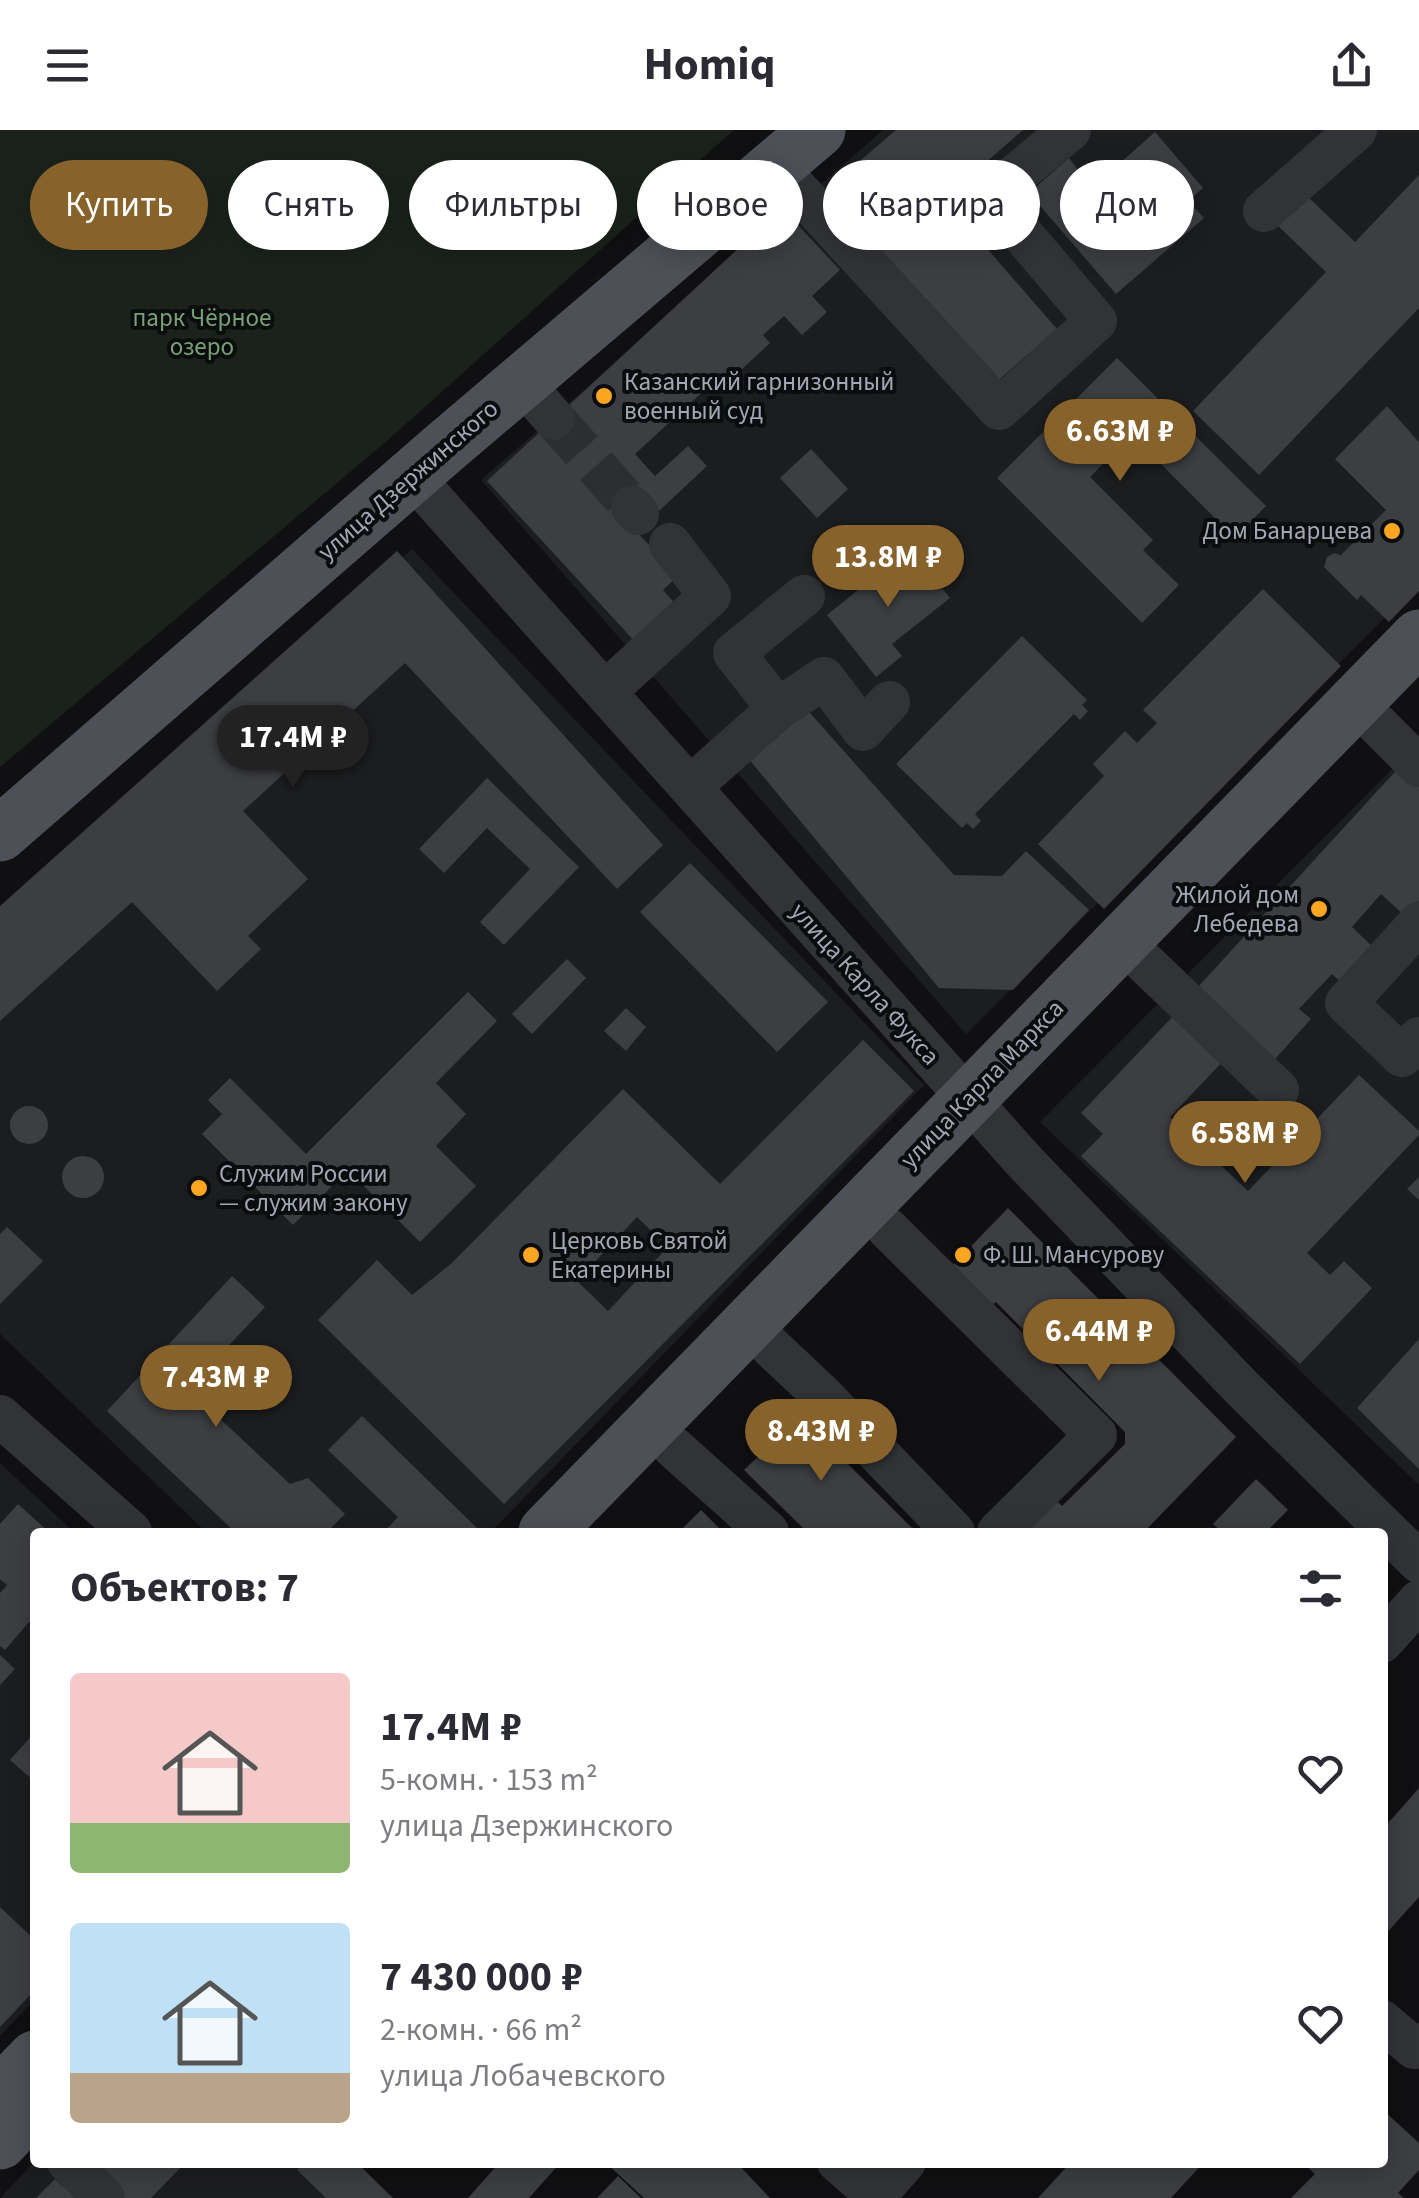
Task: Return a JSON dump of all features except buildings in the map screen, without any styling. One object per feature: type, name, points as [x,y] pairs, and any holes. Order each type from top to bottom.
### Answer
[{"type":"main road","name":"улица Дзержинского","points":[[783,160],[818,130]]},
{"type":"main road","name":"улица Дзержинского","points":[[0,834],[412,476],[538,400],[691,250]]},
{"type":"main road","name":"улица Карла Маркса","points":[[593,1528],[888,1229],[978,1111],[1419,637]]},
{"type":"main road","name":"улица Карла Маркса","points":[[550,1528],[978,1111],[1144,963],[1402,708]]},
{"type":"main road","points":[[18,2118],[30,2076]]},
{"type":"street","points":[[803,195],[999,409],[1096,322],[990,196],[1070,130]]},
{"type":"street","points":[[1264,211],[1356,130]]},
{"type":"street","name":"улица Карла Фукса","points":[[412,476],[978,1111],[1242,1388],[1384,1528]]},
{"type":"street","points":[[605,692],[710,596],[670,544]]},
{"type":"street","points":[[778,709],[734,652],[804,596]]},
{"type":"street","points":[[690,787],[778,709],[824,678],[863,730],[889,702]]},
{"type":"street","points":[[1402,708],[1419,766]]},
{"type":"street","points":[[1419,923],[1346,1003],[1402,1056],[1419,1038]]},
{"type":"street","points":[[1144,963],[1278,1090]]},
{"type":"street","points":[[888,1229],[1096,1434],[1002,1528]]},
{"type":"street","points":[[770,1346],[950,1528]]},
{"type":"street","points":[[0,1416],[126,1528]]},
{"type":"street","points":[[673,1447],[764,1528]]},
{"type":"street","name":"улица Карла Фукса","points":[[1388,1532],[1419,1562]]},
{"type":"street","points":[[1388,1635],[1419,1601]]},
{"type":"street","points":[[1388,2026],[1414,2048],[1419,2044]]},
{"type":"street","points":[[74,2168],[104,2198]]},
{"type":"street","points":[[844,2168],[874,2197],[899,2168]]},
{"type":"shaded area","points":[[883,130],[1419,130],[1419,584],[966,1034],[481,480],[745,250],[803,250],[803,200],[823,182],[823,250],[1040,250],[1040,160],[849,160]]},
{"type":"shaded area","points":[[412,549],[924,1085],[495,1528],[202,1528],[0,1334],[0,910]]},
{"type":"shaded area","points":[[1419,742],[1419,1485],[1040,1122]]},
{"type":"shaded area","points":[[0,1463],[70,1528],[30,1528],[30,2004],[0,2036]]},
{"type":"shaded area","points":[[30,2166],[360,2168],[389,2198],[0,2198]]},
{"type":"green space","name":"парк Чёрное озеро","points":[[0,130],[734,130],[701,160],[637,160],[637,217],[617,235],[617,160],[409,160],[409,250],[600,250],[388,440],[0,767]]},
{"type":"tunnel","points":[[554,419],[632,507]]},
{"type":"place","name":"Казанский гарнизонный военный суд","points":[[604,396]]},
{"type":"place","name":"Дом Банарцева","points":[[1392,531]]},
{"type":"place","name":"Жилой дом Лебедева","points":[[1319,909]]},
{"type":"place","name":"Служим России — служим закону","points":[[199,1188]]},
{"type":"place","name":"Церковь Святой Екатерины","points":[[531,1255]]},
{"type":"place","name":"Ф. Ш. Мансурову","points":[[963,1255]]}]
